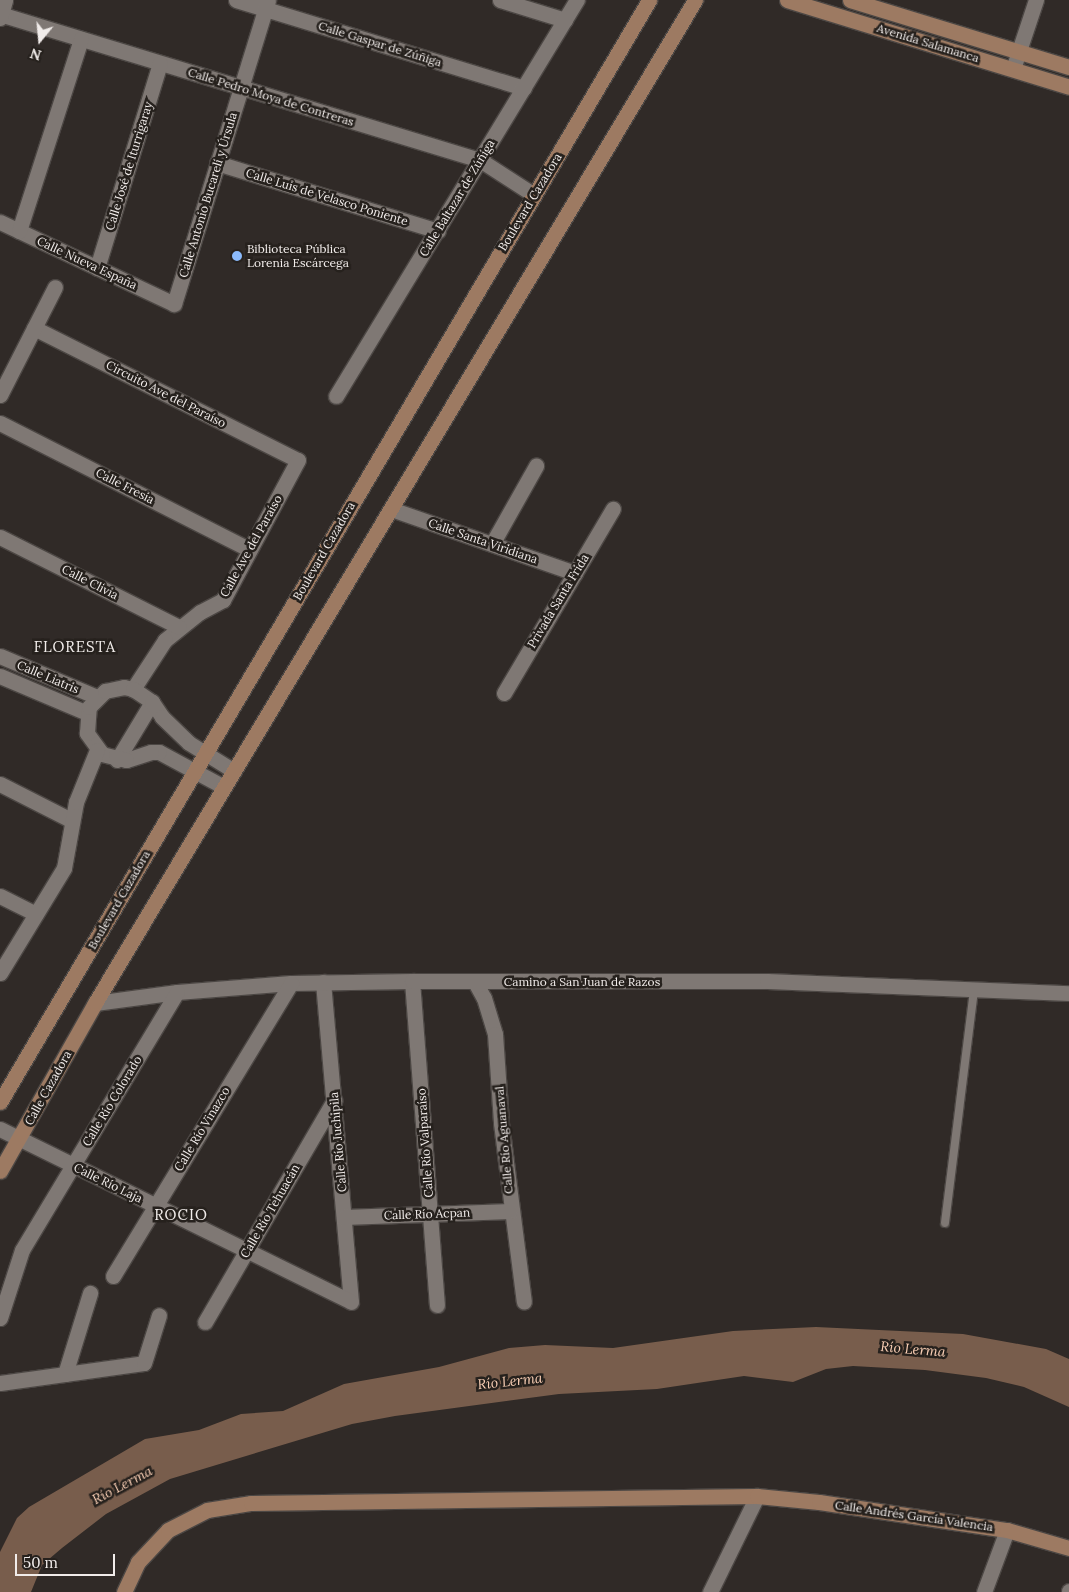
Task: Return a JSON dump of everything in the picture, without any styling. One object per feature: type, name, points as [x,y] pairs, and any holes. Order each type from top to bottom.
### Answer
[{"type":"street","points":[[0,16],[5,0]]},
{"type":"street","name":"Calle Gaspar de Zúñiga","points":[[236,0],[266,4],[524,88]]},
{"type":"street","points":[[500,0],[565,20]]},
{"type":"street","name":"Calle Baltazar de Zúñiga","points":[[336,396],[577,0]]},
{"type":"street","name":"Boulevard Cazadora","points":[[0,1102],[649,0]]},
{"type":"street","points":[[95,1003],[695,0]]},
{"type":"street","name":"Avenida Salamanca","points":[[787,0],[1069,86]]},
{"type":"street","name":"Avenida Salamanca","points":[[850,0],[1069,67]]},
{"type":"street","points":[[1013,69],[1036,0]]},
{"type":"street","name":"Calle Antonio Bucareli y Úrsula","points":[[174,304],[266,4]]},
{"type":"street","name":"Calle Pedro Moya de Contreras","points":[[0,16],[480,160],[534,195]]},
{"type":"street","points":[[20,231],[81,39]]},
{"type":"street","name":"Calle José de Iturrigaray","points":[[97,268],[160,63]]},
{"type":"street","name":"Calle Luis de Velasco Poniente","points":[[217,163],[438,231]]},
{"type":"street","name":"Calle Nueva España","points":[[0,222],[174,304]]},
{"type":"street","points":[[0,395],[55,287]]},
{"type":"street","name":"Circuito Ave del Paraíso","points":[[34,328],[298,460]]},
{"type":"street","name":"Calle Fresia","points":[[0,423],[250,550]]},
{"type":"street","name":"Calle Ave del Paraíso","points":[[133,689],[153,655],[179,627],[223,600],[298,460]]},
{"type":"street","points":[[492,544],[536,466]]},
{"type":"street","name":"Calle Santa Viridiana","points":[[391,509],[575,572]]},
{"type":"street","name":"Privada Santa Frida","points":[[504,693],[613,509]]},
{"type":"street","name":"Calle Clivia","points":[[0,537],[179,627]]},
{"type":"street","name":"Calle Liatris","points":[[0,656],[97,697],[87,713],[0,676]]},
{"type":"street","points":[[97,697],[114,688],[133,689],[152,702],[175,731],[205,754],[234,771]]},
{"type":"street","points":[[117,760],[152,702]]},
{"type":"street","points":[[87,713],[87,732],[97,750],[117,760],[159,752],[224,787]]},
{"type":"street","points":[[0,973],[64,868],[71,820],[97,750]]},
{"type":"street","points":[[0,784],[71,820]]},
{"type":"street","points":[[0,896],[36,914]]},
{"type":"street","name":"Camino a San Juan de Razos","points":[[95,1003],[177,992],[291,983],[412,981],[767,982],[1069,993]]},
{"type":"street","name":"Calle Río Valparaíso","points":[[412,981],[437,1305]]},
{"type":"street","name":"Calle Río Juchipila","points":[[323,982],[351,1302]]},
{"type":"street","name":"Calle Río Aguanaval","points":[[475,982],[484,998],[495,1034],[510,1211],[524,1302]]},
{"type":"street","name":"Calle Río Vinazco","points":[[113,1276],[291,983]]},
{"type":"street","name":"Calle Río Colorado","points":[[0,1318],[22,1250],[177,992]]},
{"type":"street","name":"Calle Cazadora","points":[[0,1172],[95,1003]]},
{"type":"street","name":"Calle Río Tehuacán","points":[[205,1322],[334,1100]]},
{"type":"street","name":"Calle Río Laja","points":[[0,1129],[351,1302]]},
{"type":"street","name":"Calle Río Acpan","points":[[344,1217],[510,1211]]},
{"type":"street","points":[[65,1374],[90,1293]]},
{"type":"street","points":[[0,1383],[144,1363],[159,1314]]},
{"type":"street","points":[[710,1592],[757,1496]]},
{"type":"street","name":"Calle Andrés García Valencia","points":[[124,1592],[138,1562],[168,1530],[207,1510],[250,1503],[757,1496],[828,1503],[1007,1530],[1069,1548]]},
{"type":"street","points":[[984,1592],[1007,1530]]},
{"type":"lane","points":[[945,1223],[974,990]]},
{"type":"water","name":"Río Lerma","points":[[816,1327],[963,1334],[1046,1349],[1069,1359],[1069,1407],[1024,1387],[986,1378],[925,1370],[853,1366],[826,1369],[793,1382],[744,1376],[657,1389],[559,1394],[395,1416],[352,1424],[170,1479],[106,1514],[62,1548],[42,1565],[31,1592],[0,1592],[0,1552],[17,1518],[29,1507],[145,1439],[199,1430],[241,1414],[283,1411],[344,1384],[439,1367],[509,1348],[545,1345],[613,1348],[733,1331]]},
{"type":"place","name":"Biblioteca Pública Lorenia Escárcega","points":[[237,256]]},
{"type":"district","name":"FLORESTA","points":[[75,647]]},
{"type":"district","name":"ROCIO","points":[[181,1215]]}]
